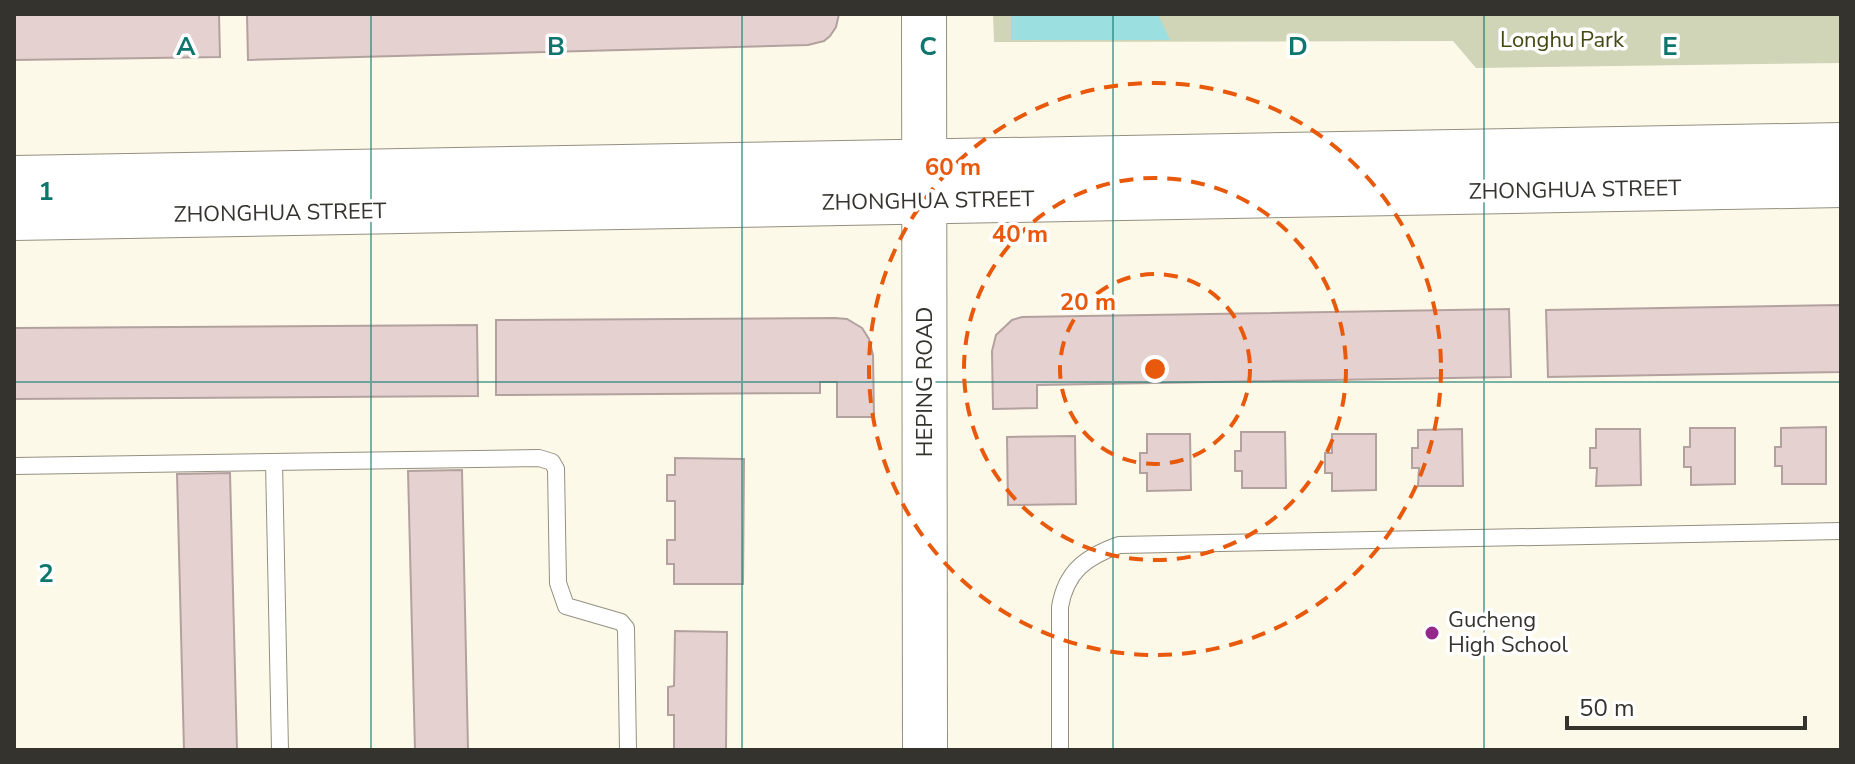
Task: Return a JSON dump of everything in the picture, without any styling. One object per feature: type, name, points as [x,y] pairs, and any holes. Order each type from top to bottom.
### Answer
[{"type":"main road","name":"HEPING ROAD","points":[[924,14],[925,750]]},
{"type":"main road","name":"ZHONGHUA STREET","points":[[14,218],[1841,145]]},
{"type":"main road","name":"ZHONGHUA STREET","points":[[14,178],[1841,185]]},
{"type":"lane","points":[[14,466],[539,458],[552,462],[556,469],[558,583],[566,606],[621,622],[626,628],[628,750]]},
{"type":"lane","points":[[274,462],[280,750]]},
{"type":"lane","points":[[1060,750],[1060,607],[1063,588],[1080,565],[1097,553],[1119,545],[1841,531]]},
{"type":"green space","name":"Longhu Park","points":[[993,14],[1841,14],[1841,63],[1476,68],[1453,41],[994,42]]},
{"type":"water","points":[[1011,14],[1158,14],[1170,40],[1011,40]]},
{"type":"building","points":[[14,14],[219,14],[220,57],[14,60]]},
{"type":"building","points":[[247,14],[839,14],[830,36],[808,45],[248,60]]},
{"type":"building","points":[[1841,305],[1841,372],[1548,377],[1546,310]]},
{"type":"building","points":[[1509,309],[1511,377],[1037,385],[1037,408],[993,409],[992,351],[996,335],[1012,320],[1022,317]]},
{"type":"building","points":[[847,319],[862,328],[869,339],[873,355],[874,417],[837,417],[837,382],[820,382],[820,393],[496,395],[496,320]]},
{"type":"building","points":[[477,325],[478,396],[14,399],[14,328]]},
{"type":"building","points":[[1826,427],[1826,484],[1782,484],[1782,466],[1775,466],[1775,447],[1781,447],[1781,428]]},
{"type":"building","points":[[1690,428],[1735,428],[1735,484],[1691,485],[1691,467],[1684,467],[1684,447],[1690,447]]},
{"type":"building","points":[[1462,429],[1463,486],[1418,486],[1419,468],[1412,468],[1412,448],[1418,448],[1418,430]]},
{"type":"building","points":[[1596,429],[1640,429],[1641,485],[1596,486],[1597,468],[1590,468],[1590,448],[1596,448]]},
{"type":"building","points":[[1241,432],[1285,432],[1286,488],[1242,488],[1242,471],[1235,471],[1235,451],[1241,451]]},
{"type":"building","points":[[1147,434],[1190,434],[1191,490],[1147,491],[1147,473],[1140,473],[1140,453],[1147,453]]},
{"type":"building","points":[[1332,434],[1376,434],[1376,490],[1332,491],[1332,473],[1325,473],[1325,453],[1332,453]]},
{"type":"building","points":[[1075,436],[1076,504],[1008,505],[1007,437]]},
{"type":"building","points":[[675,458],[744,459],[743,584],[674,584],[674,564],[667,564],[667,540],[675,540],[675,501],[667,501],[667,475],[675,475]]},
{"type":"building","points":[[462,470],[468,750],[415,750],[408,471]]},
{"type":"building","points":[[230,473],[237,750],[184,750],[177,474]]},
{"type":"building","points":[[675,631],[727,632],[726,750],[674,750],[674,715],[668,715],[668,687],[674,686]]},
{"type":"place","name":"Gucheng High School","points":[[1432,633]]}]
